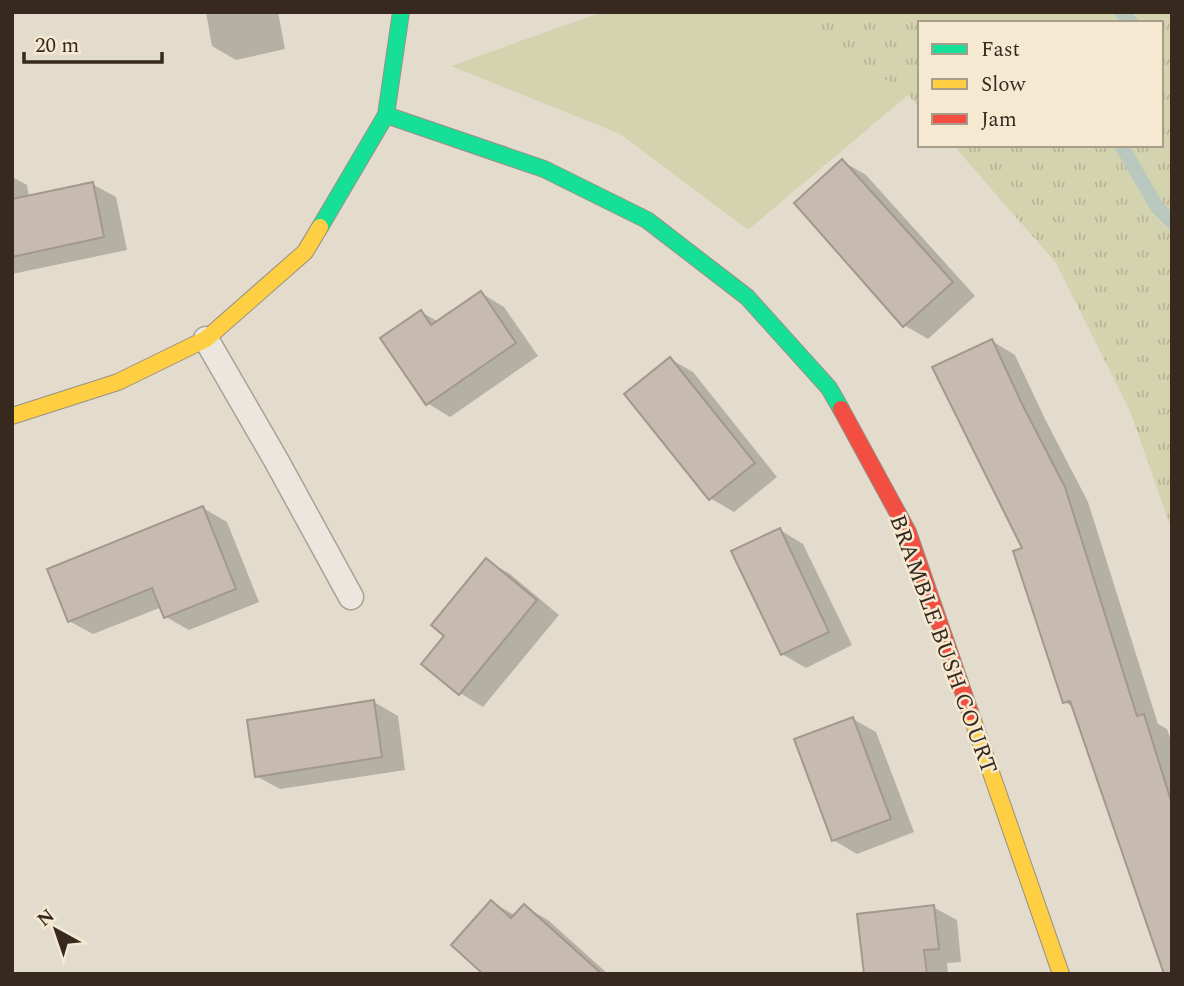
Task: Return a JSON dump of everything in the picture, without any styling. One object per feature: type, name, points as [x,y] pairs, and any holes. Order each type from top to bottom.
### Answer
[{"type":"street","points":[[12,416],[118,382],[206,339],[305,252],[386,115],[401,12]]},
{"type":"street","name":"BRAMBLE BUSH COURT","points":[[386,115],[544,169],[647,220],[747,297],[829,388],[908,532],[1061,974]]},
{"type":"lane","points":[[206,339],[351,597]]},
{"type":"green space","points":[[602,12],[1000,12],[918,21],[918,89],[748,230],[620,134],[451,66]]},
{"type":"green space","points":[[791,12],[1172,12],[1172,531],[1130,411],[1056,263],[955,147],[1163,147],[1163,21],[918,21],[918,106],[908,95]]},
{"type":"building","points":[[842,159],[953,282],[903,327],[794,203]]},
{"type":"building","points":[[93,182],[104,237],[12,257],[12,199]]},
{"type":"building","points":[[481,291],[516,343],[426,405],[380,338],[421,310],[431,325]]},
{"type":"building","points":[[992,339],[1065,487],[1137,716],[1144,714],[1172,804],[1172,974],[1164,974],[1070,701],[1063,703],[1013,551],[1022,548],[932,367]]},
{"type":"building","points":[[670,357],[755,463],[709,500],[624,394]]},
{"type":"building","points":[[203,506],[236,589],[164,618],[152,588],[68,622],[47,569]]},
{"type":"building","points":[[780,528],[829,632],[781,655],[731,551]]},
{"type":"building","points":[[486,558],[537,600],[459,695],[421,664],[444,636],[431,625]]},
{"type":"building","points":[[374,700],[382,757],[255,777],[247,720]]},
{"type":"building","points":[[853,717],[891,819],[832,841],[794,739]]},
{"type":"building","points":[[491,900],[511,918],[524,904],[602,974],[483,974],[451,945]]},
{"type":"building","points":[[934,905],[939,949],[924,950],[927,974],[864,974],[857,914]]},
{"type":"waterway","points":[[1121,12],[1130,21]]},
{"type":"waterway","points":[[1122,147],[1157,207],[1172,222]]},
{"type":"traffic: fast","points":[[320,227],[386,115],[401,12]]},
{"type":"traffic: fast","points":[[386,115],[544,169],[647,220],[747,297],[829,388],[841,409]]},
{"type":"traffic: slow","points":[[12,416],[118,382],[206,339],[305,252],[320,227]]},
{"type":"traffic: slow","points":[[970,712],[1061,974]]},
{"type":"traffic: jam","points":[[841,409],[908,532],[970,712]]}]
